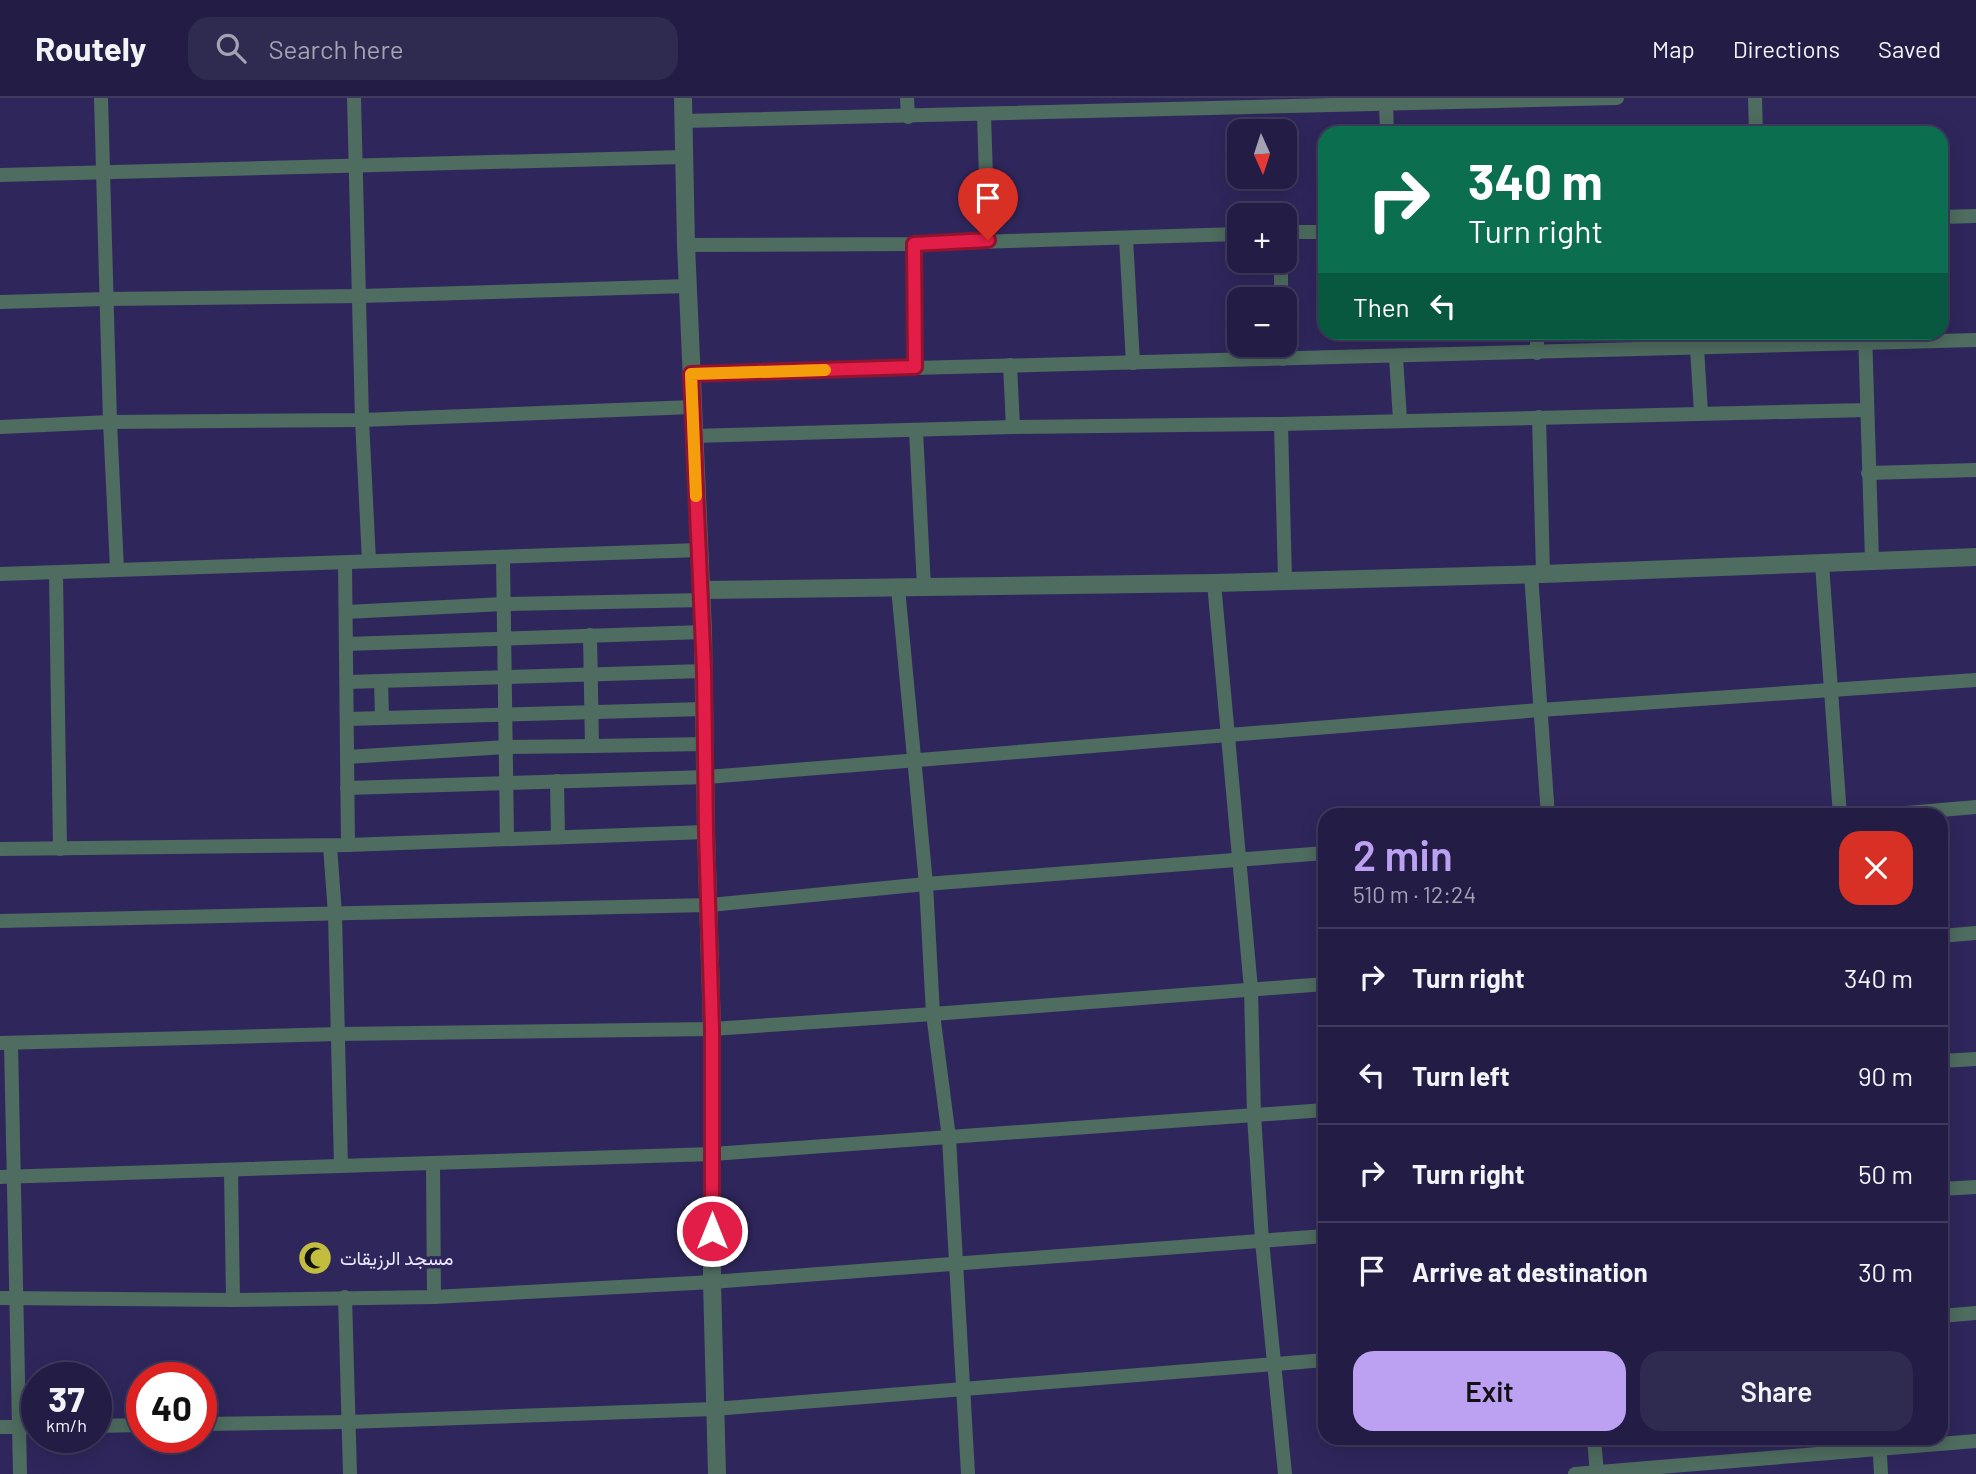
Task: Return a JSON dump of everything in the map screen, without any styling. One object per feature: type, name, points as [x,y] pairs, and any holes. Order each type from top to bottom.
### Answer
[{"type":"street","points":[[101,98],[117,569]]},
{"type":"street","points":[[354,98],[362,420],[369,561]]},
{"type":"street","points":[[683,98],[685,245],[702,595],[707,778],[712,1029],[712,1282],[717,1474]]},
{"type":"street","points":[[907,98],[908,117]]},
{"type":"street","points":[[683,121],[984,115],[1124,105],[1386,104],[1617,98]]},
{"type":"street","points":[[1755,98],[1756,126]]},
{"type":"street","points":[[1386,104],[1387,126]]},
{"type":"street","points":[[984,115],[988,240]]},
{"type":"street","points":[[0,175],[684,158]]},
{"type":"street","points":[[1948,217],[1976,216]]},
{"type":"street","points":[[1297,232],[1318,232]]},
{"type":"street","points":[[685,245],[914,244],[1227,234]]},
{"type":"street","points":[[1126,238],[1133,363]]},
{"type":"street","points":[[914,244],[915,367]]},
{"type":"street","points":[[0,302],[360,296],[688,286]]},
{"type":"street","points":[[1948,339],[1976,340]]},
{"type":"street","points":[[1537,340],[1538,352]]},
{"type":"street","points":[[1297,353],[1396,357],[1697,348],[1831,340]]},
{"type":"street","points":[[1865,340],[1872,560]]},
{"type":"street","points":[[1697,348],[1701,413]]},
{"type":"street","points":[[691,374],[1133,363],[1227,356]]},
{"type":"street","points":[[1396,357],[1400,420]]},
{"type":"street","points":[[1010,365],[1013,427]]},
{"type":"street","points":[[0,427],[110,422],[362,420],[693,407]]},
{"type":"street","points":[[693,436],[1867,410]]},
{"type":"street","points":[[1539,417],[1537,574],[1547,808]]},
{"type":"street","points":[[1281,424],[1285,580]]},
{"type":"street","points":[[916,431],[924,587]]},
{"type":"street","points":[[1868,473],[1976,470]]},
{"type":"street","points":[[0,574],[700,550]]},
{"type":"street","points":[[503,557],[507,838]]},
{"type":"street","points":[[346,612],[924,587],[1214,583],[1537,574],[1976,557]]},
{"type":"street","points":[[345,562],[348,845]]},
{"type":"street","points":[[1822,564],[1839,808]]},
{"type":"street","points":[[56,573],[60,849]]},
{"type":"street","points":[[1214,583],[1251,989],[1254,1115],[1262,1241],[1285,1474]]},
{"type":"street","points":[[898,588],[926,884],[933,1014],[949,1138],[968,1474]]},
{"type":"street","points":[[346,644],[703,632]]},
{"type":"street","points":[[590,635],[592,746]]},
{"type":"street","points":[[347,682],[704,671]]},
{"type":"street","points":[[347,788],[707,778],[1541,710],[1976,680]]},
{"type":"street","points":[[381,681],[382,717]]},
{"type":"street","points":[[347,719],[704,709]]},
{"type":"street","points":[[347,757],[506,747],[705,744]]},
{"type":"street","points":[[557,781],[558,836]]},
{"type":"street","points":[[1948,809],[1976,807]]},
{"type":"street","points":[[0,849],[330,846],[706,832]]},
{"type":"street","points":[[330,846],[335,914],[341,1166]]},
{"type":"street","points":[[0,921],[710,905],[926,884],[1318,853]]},
{"type":"street","points":[[1948,935],[1976,933]]},
{"type":"street","points":[[20,1474],[20,1427],[8,1298],[5,1043],[338,1034],[712,1029],[1318,984]]},
{"type":"street","points":[[1948,1061],[1976,1059]]},
{"type":"street","points":[[7,1176],[712,1154],[1318,1110]]},
{"type":"street","points":[[433,1164],[434,1297]]},
{"type":"street","points":[[231,1170],[233,1300]]},
{"type":"street","points":[[1948,1189],[1976,1187]]},
{"type":"street","points":[[8,1298],[233,1300],[434,1297],[712,1282],[1318,1237]]},
{"type":"street","points":[[345,1297],[350,1474]]},
{"type":"street","points":[[1948,1315],[1976,1313]]},
{"type":"street","points":[[217,1424],[348,1422],[715,1409],[1318,1361]]},
{"type":"street","points":[[0,1427],[20,1427]]},
{"type":"street","points":[[1948,1442],[1976,1441]]},
{"type":"street","points":[[1595,1445],[1597,1473]]},
{"type":"street","points":[[1575,1474],[1869,1445]]},
{"type":"street","points":[[1879,1445],[1881,1474]]},
{"type":"slow traffic","points":[[696,496],[691,374],[825,370]]},
{"type":"place","name":"مسجد الرزيقات","points":[[315,1258]]},
{"type":"route","points":[[712,1231],[712,1029],[707,778],[702,590],[691,374],[915,367],[914,244],[988,240]]}]
